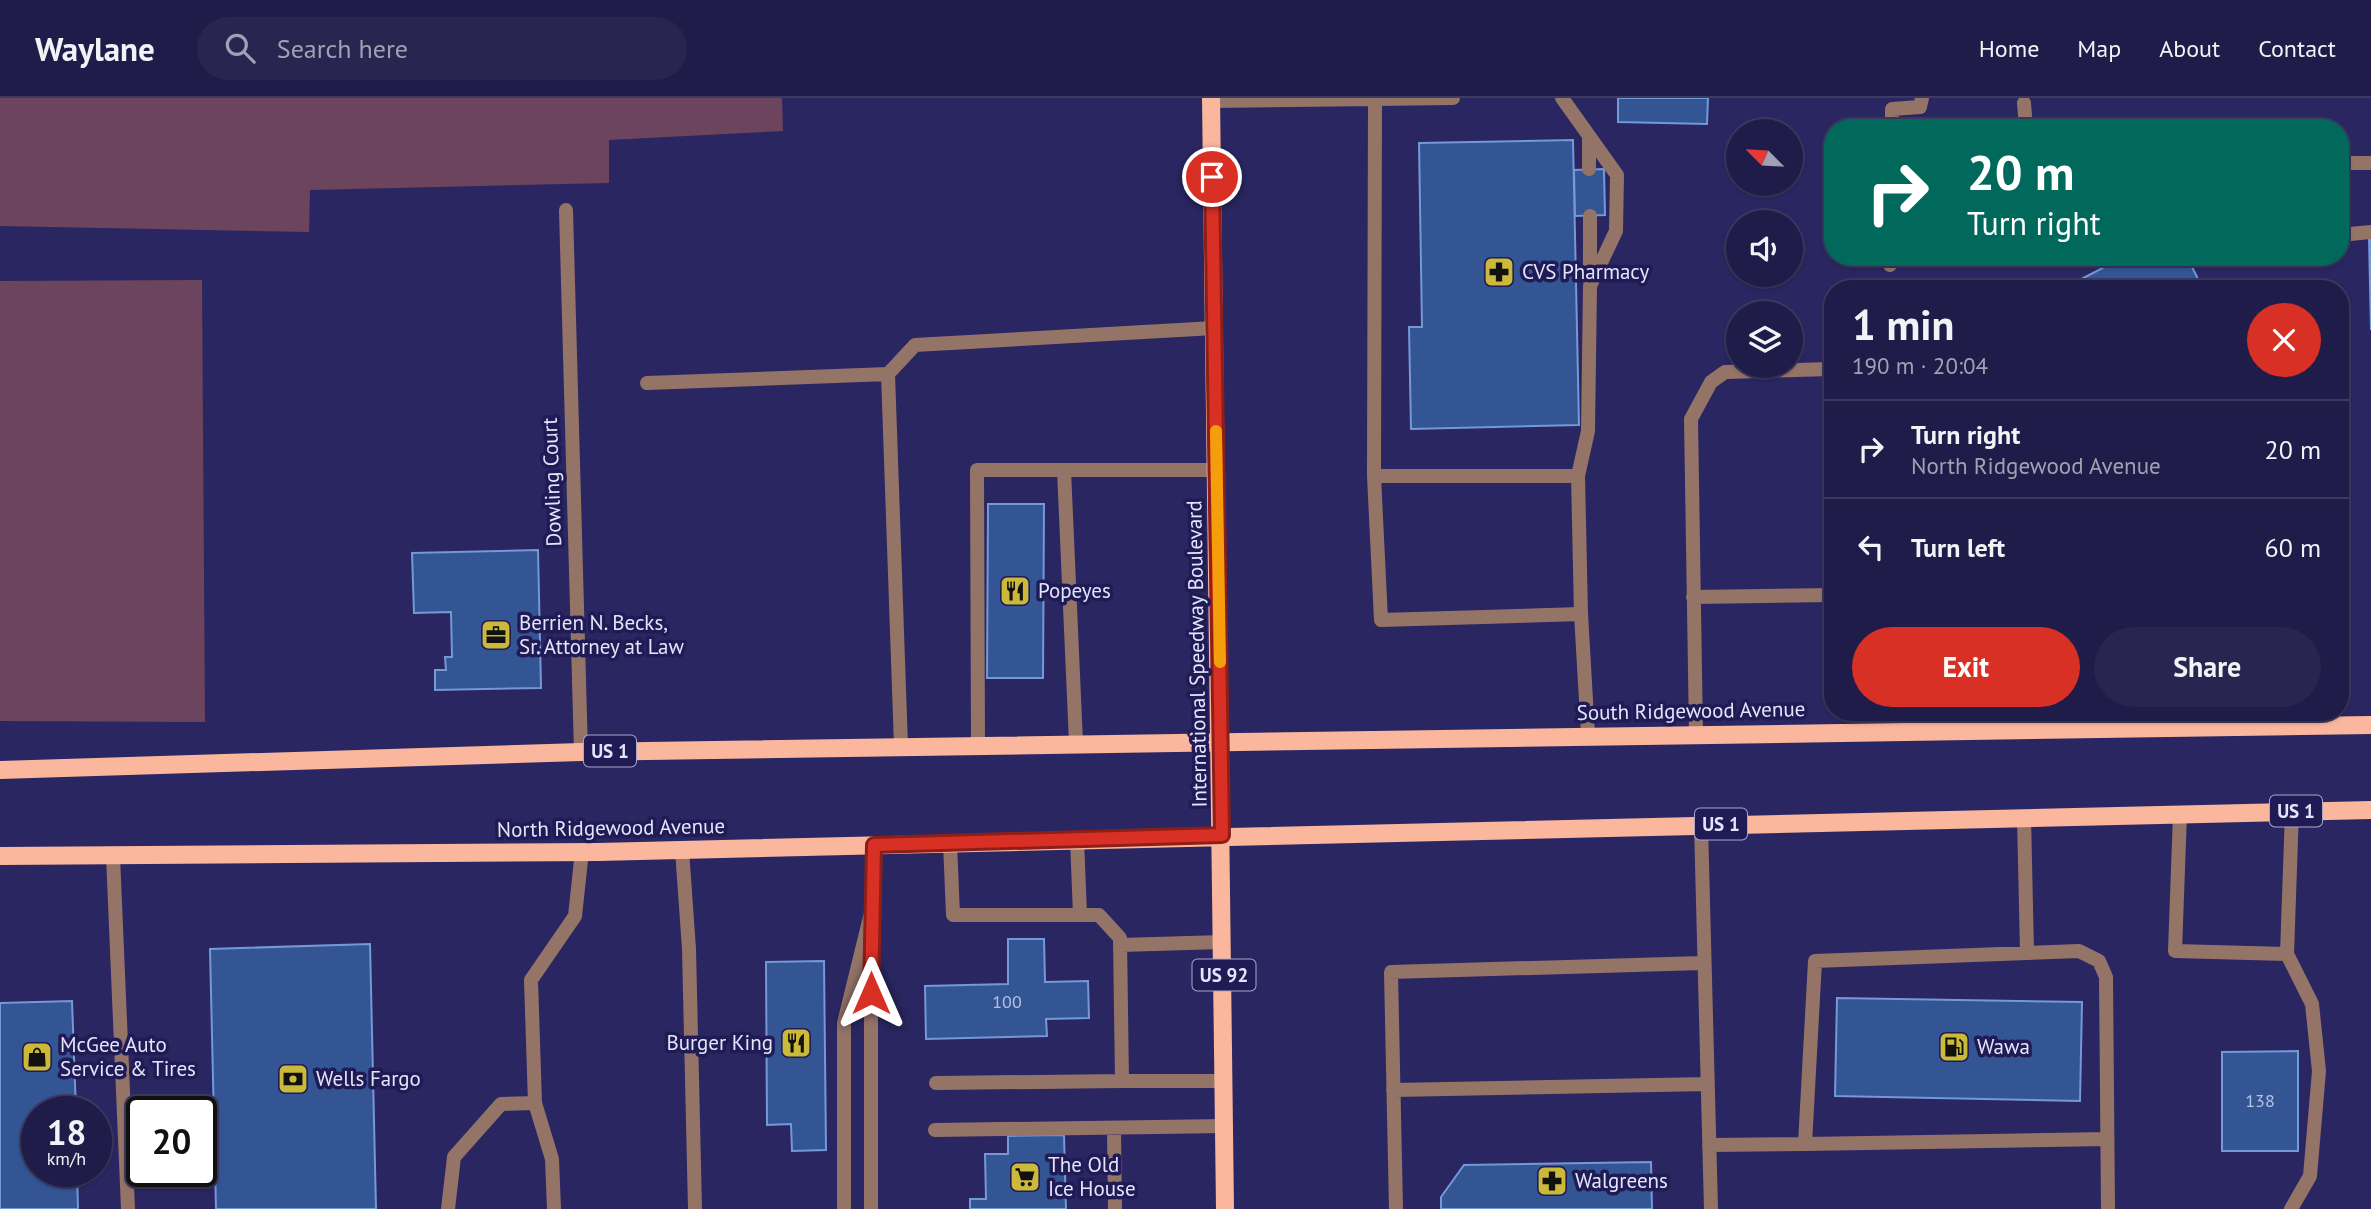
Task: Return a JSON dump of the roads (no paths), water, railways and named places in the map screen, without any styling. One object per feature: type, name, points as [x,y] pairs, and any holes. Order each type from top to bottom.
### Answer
[{"type":"main road","name":"International Speedway Boulevard","points":[[1211,99],[1225,1209]]},
{"type":"main road","name":"South Ridgewood Avenue","points":[[1221,741],[1696,734],[2010,721]]},
{"type":"main road","name":"South Ridgewood Avenue","points":[[2306,721],[2371,725]]},
{"type":"main road","name":"US 1","points":[[0,770],[581,752],[1221,741]]},
{"type":"main road","name":"US 1","points":[[1222,835],[2371,810]]},
{"type":"main road","name":"North Ridgewood Avenue","points":[[0,856],[682,850],[1222,835]]},
{"type":"street","points":[[1211,99],[1452,98]]},
{"type":"street","points":[[1562,98],[1616,175],[1616,231],[1590,286]]},
{"type":"street","points":[[1892,119],[1892,109],[1920,107],[1922,98]]},
{"type":"street","points":[[1375,99],[1374,477],[1381,620],[1581,614]]},
{"type":"street","points":[[2024,103],[2025,119]]},
{"type":"street","points":[[1588,169],[1590,137]]},
{"type":"street","points":[[2349,163],[2371,163]]},
{"type":"street","name":"Dowling Court","points":[[566,211],[581,752]]},
{"type":"street","points":[[1588,735],[1581,614],[1578,476],[1588,431],[1590,216]]},
{"type":"street","points":[[2349,234],[2371,232]]},
{"type":"street","points":[[647,383],[888,374],[915,345],[1214,328]]},
{"type":"street","points":[[1696,734],[1691,419],[1698,400],[1711,382],[1725,372],[1824,369]]},
{"type":"street","points":[[888,374],[901,746]]},
{"type":"street","points":[[978,744],[977,470],[1217,470]]},
{"type":"street","points":[[1064,470],[1076,743]]},
{"type":"street","points":[[1374,477],[1578,476]]},
{"type":"street","points":[[1693,597],[1824,595]]},
{"type":"street","points":[[2291,1209],[2310,1176],[2319,1071],[2312,1004],[2287,954],[2292,811]]},
{"type":"street","points":[[2180,814],[2175,951],[2287,954]]},
{"type":"street","points":[[2024,817],[2027,952]]},
{"type":"street","points":[[1700,825],[1711,1209]]},
{"type":"street","points":[[1077,839],[1080,915]]},
{"type":"street","points":[[950,843],[953,915],[1099,915],[1120,938],[1122,1081]]},
{"type":"street","points":[[871,1209],[871,913],[874,845]]},
{"type":"street","points":[[682,850],[690,962],[695,1209]]},
{"type":"street","points":[[554,1209],[552,1159],[535,1103],[531,980],[575,916],[582,851]]},
{"type":"street","points":[[113,856],[128,1209]]},
{"type":"street","points":[[844,1209],[844,1023],[871,913]]},
{"type":"street","points":[[1119,945],[1223,942]]},
{"type":"street","points":[[1805,1144],[1815,961],[2080,951],[2099,961],[2106,977],[2108,1209]]},
{"type":"street","points":[[1396,1209],[1391,971],[1702,963]]},
{"type":"street","points":[[936,1083],[1224,1081]]},
{"type":"street","points":[[1393,1090],[1708,1084]]},
{"type":"street","points":[[448,1209],[454,1157],[501,1104],[535,1103]]},
{"type":"street","points":[[935,1130],[1225,1126]]},
{"type":"street","points":[[1114,1128],[1115,1209]]},
{"type":"street","points":[[1709,1145],[2107,1139]]},
{"type":"place","name":"CVS Pharmacy","points":[[1499,272]]},
{"type":"place","name":"Popeyes","points":[[1015,591]]},
{"type":"place","name":"Berrien N. Becks, Sr. Attorney at Law","points":[[496,635]]},
{"type":"place","name":"Burger King","points":[[796,1043]]},
{"type":"place","name":"Wawa","points":[[1954,1047]]},
{"type":"place","name":"McGee Auto Service & Tires","points":[[37,1057]]},
{"type":"place","name":"Wells Fargo","points":[[293,1079]]},
{"type":"place","name":"The Old Ice House","points":[[1025,1177]]},
{"type":"place","name":"Walgreens","points":[[1552,1181]]}]
